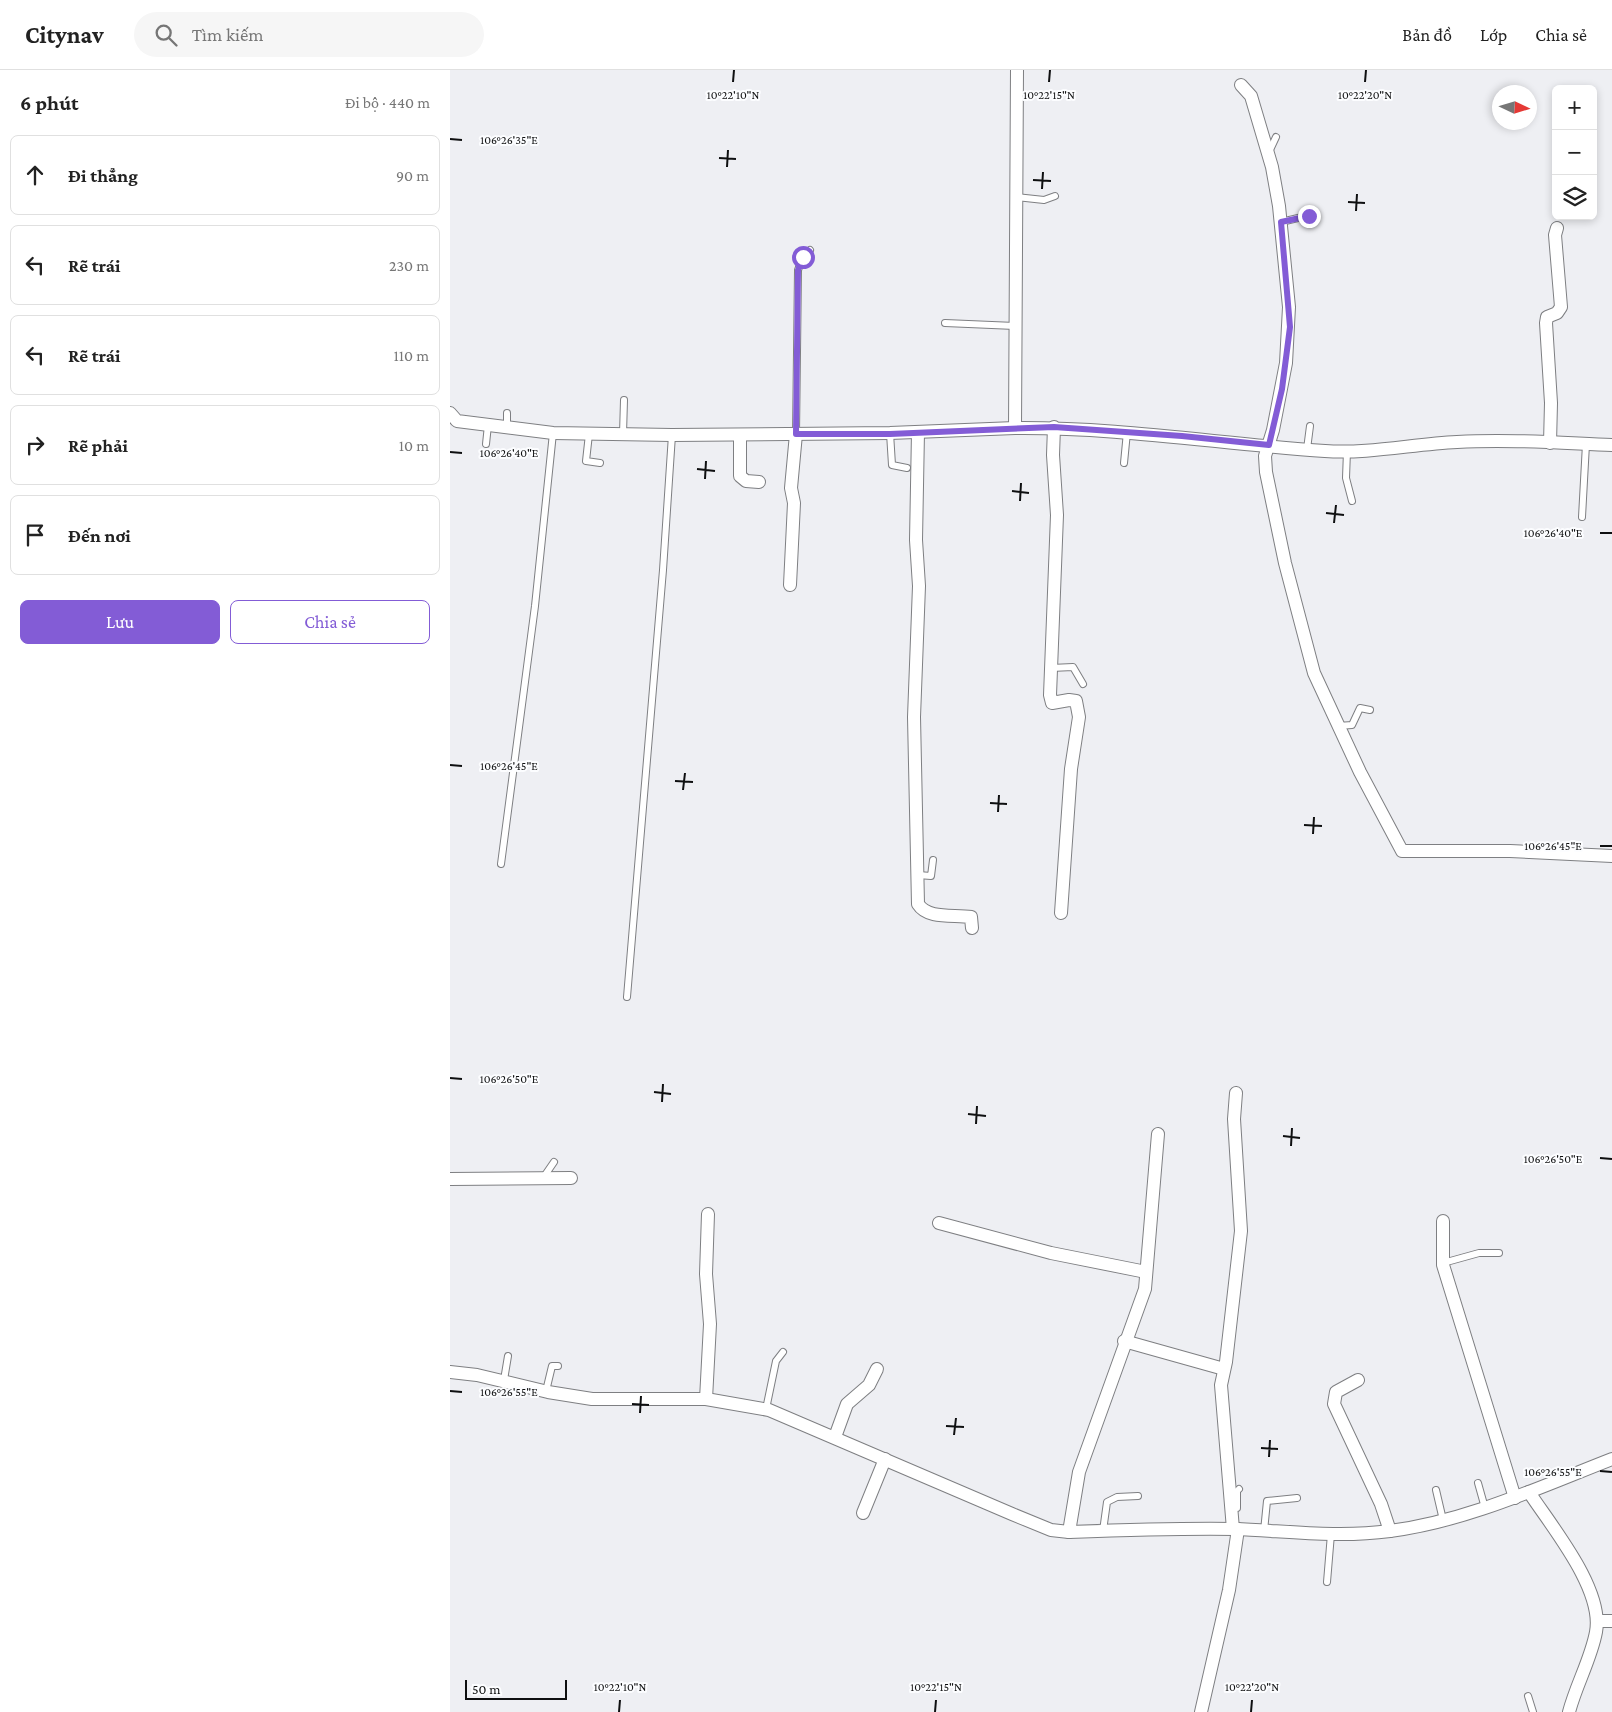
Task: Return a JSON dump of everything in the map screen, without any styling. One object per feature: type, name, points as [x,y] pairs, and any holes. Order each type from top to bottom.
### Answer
[{"type":"street","points":[[1015,428],[1017,70]]},
{"type":"street","points":[[1241,85],[1251,96],[1269,154],[1281,222],[1290,327],[1282,389],[1266,456],[1267,480],[1300,628],[1314,673],[1338,726],[1402,852],[1510,851],[1612,856]]},
{"type":"street","points":[[1550,443],[1551,403],[1546,323],[1547,317],[1557,313],[1561,307],[1555,235],[1557,228]]},
{"type":"street","points":[[450,413],[457,421],[553,433],[588,434],[890,434],[1054,427],[1347,451],[1376,451],[1463,442],[1612,446]]},
{"type":"street","points":[[1054,427],[1053,455],[1057,515],[1051,702],[1056,704],[1074,700],[1079,717],[1071,770],[1061,913]]},
{"type":"street","points":[[918,432],[916,540],[919,586],[914,717],[920,908],[933,914],[971,917],[972,928]]},
{"type":"street","points":[[740,434],[740,476],[746,481],[759,482]]},
{"type":"street","points":[[790,585],[794,503],[791,488],[796,434]]},
{"type":"street","points":[[1201,1712],[1229,1590],[1236,1529],[1222,1410],[1222,1385],[1241,1231],[1234,1138],[1236,1093]]},
{"type":"street","points":[[1069,1532],[1079,1472],[1097,1425],[1124,1341],[1143,1297],[1158,1134]]},
{"type":"street","points":[[450,1179],[571,1178]]},
{"type":"street","points":[[706,1399],[710,1324],[706,1274],[708,1214]]},
{"type":"street","points":[[1443,1221],[1443,1263],[1515,1498]]},
{"type":"street","points":[[939,1223],[1051,1253],[1146,1272]]},
{"type":"street","points":[[1124,1341],[1224,1369]]},
{"type":"street","points":[[834,1437],[847,1404],[869,1385],[877,1369]]},
{"type":"street","points":[[450,1372],[504,1380],[546,1392],[592,1399],[706,1399],[766,1409],[1051,1530],[1069,1532],[1236,1529],[1331,1534],[1390,1531],[1443,1520],[1485,1508],[1612,1459]]},
{"type":"street","points":[[1358,1380],[1336,1392],[1334,1404],[1381,1504],[1390,1531]]},
{"type":"street","points":[[863,1514],[885,1459]]},
{"type":"street","points":[[1529,1492],[1566,1546],[1587,1582],[1597,1621],[1591,1649],[1569,1712]]},
{"type":"street","points":[[1597,1621],[1612,1621]]},
{"type":"lane","points":[[1269,154],[1276,137]]},
{"type":"lane","points":[[1016,197],[1044,200],[1055,196]]},
{"type":"lane","points":[[1281,222],[1315,214]]},
{"type":"lane","points":[[796,434],[798,270],[803,257],[810,250]]},
{"type":"lane","points":[[945,323],[1015,326]]},
{"type":"lane","points":[[623,434],[624,400]]},
{"type":"lane","points":[[507,413],[507,428]]},
{"type":"lane","points":[[486,444],[488,425]]},
{"type":"lane","points":[[1307,449],[1310,426]]},
{"type":"lane","points":[[1124,463],[1127,432]]},
{"type":"lane","points":[[501,864],[535,606],[553,433]]},
{"type":"lane","points":[[588,434],[586,461],[600,463]]},
{"type":"lane","points":[[890,434],[892,465],[907,468]]},
{"type":"lane","points":[[628,997],[664,570],[672,435]]},
{"type":"lane","points":[[1582,517],[1586,444]]},
{"type":"lane","points":[[1347,451],[1346,478],[1352,501]]},
{"type":"lane","points":[[1051,668],[1073,667],[1083,684]]},
{"type":"lane","points":[[1338,726],[1352,725],[1360,708],[1370,710]]},
{"type":"lane","points":[[918,875],[931,876],[933,860]]},
{"type":"lane","points":[[542,1179],[554,1162]]},
{"type":"lane","points":[[1443,1263],[1479,1253],[1499,1253]]},
{"type":"lane","points":[[766,1409],[776,1361],[783,1352]]},
{"type":"lane","points":[[504,1380],[508,1356]]},
{"type":"lane","points":[[546,1392],[552,1366],[558,1366]]},
{"type":"lane","points":[[1478,1483],[1485,1508]]},
{"type":"lane","points":[[1236,1529],[1237,1491],[1239,1489]]},
{"type":"lane","points":[[1436,1490],[1443,1520]]},
{"type":"lane","points":[[1103,1531],[1106,1506],[1109,1500],[1138,1496]]},
{"type":"lane","points":[[1264,1531],[1267,1501],[1297,1498]]},
{"type":"lane","points":[[1327,1582],[1331,1534]]},
{"type":"lane","points":[[1528,1696],[1533,1712]]},
{"type":"route","points":[[803,257],[798,270],[797,282],[796,434],[890,434],[1054,427],[1182,436],[1269,445],[1282,389],[1290,327],[1287,271],[1281,222],[1309,216]]}]
